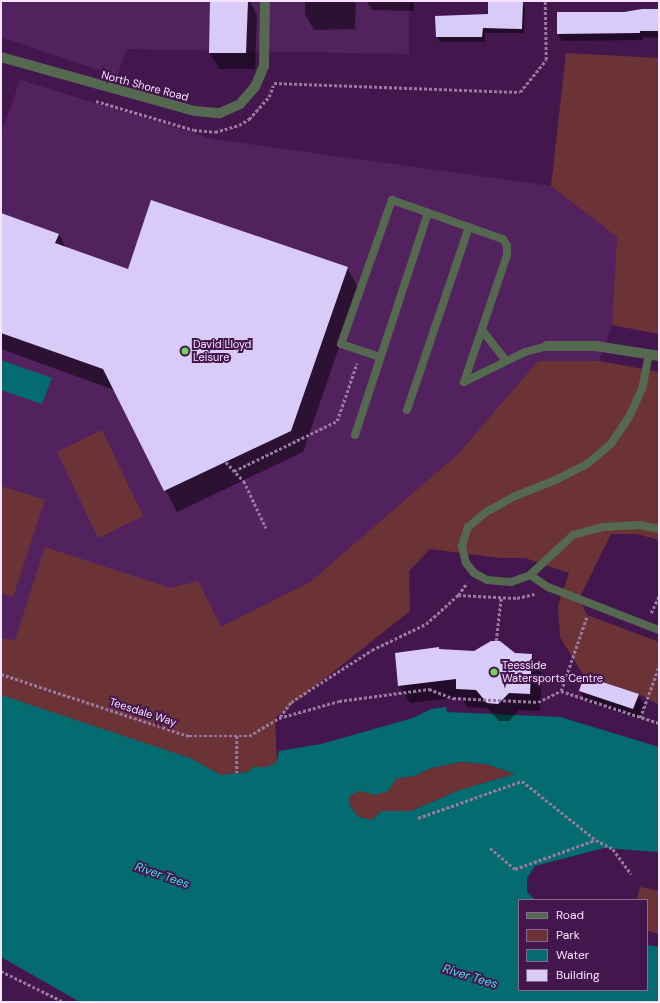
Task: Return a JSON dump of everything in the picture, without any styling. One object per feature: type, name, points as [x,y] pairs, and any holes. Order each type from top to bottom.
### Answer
[{"type":"street","name":"North Shore Road","points":[[1,57],[195,111],[220,112],[240,104],[255,87],[264,66],[265,1]]},
{"type":"street","points":[[547,346],[596,346],[654,355]]},
{"type":"lane","points":[[380,357],[341,344],[392,200],[503,239],[507,246],[507,255],[464,382],[525,352],[547,346]]},
{"type":"lane","points":[[355,435],[428,213]]},
{"type":"lane","points":[[407,410],[469,227]]},
{"type":"lane","points":[[482,330],[506,361]]},
{"type":"lane","points":[[654,355],[642,389],[629,417],[611,444],[587,464],[558,479],[515,496],[486,512],[468,527],[462,546],[466,563],[474,573],[487,580],[511,582],[530,575],[573,535],[602,527],[639,525],[659,529]]},
{"type":"lane","points":[[530,575],[548,587],[659,630]]},
{"type":"path","points":[[274,83],[520,92],[546,60],[545,1]]},
{"type":"path","points":[[234,471],[336,421],[361,351]]},
{"type":"path","points":[[226,462],[244,481],[266,528]]},
{"type":"path","points":[[279,718],[291,702],[372,650],[426,624],[458,595],[474,573]]},
{"type":"path","points":[[646,624],[659,596]]},
{"type":"path","points":[[496,641],[501,597]]},
{"type":"path","points":[[561,692],[584,623]]},
{"type":"path","points":[[640,718],[659,666]]},
{"type":"path","name":"Teesdale Way","points":[[1,674],[190,736],[249,736],[279,718]]},
{"type":"path","points":[[279,718],[339,701],[429,689],[453,698],[538,702],[561,692],[659,723]]},
{"type":"path","points":[[236,736],[237,773]]},
{"type":"path","points":[[418,818],[522,781],[596,840],[613,849],[631,874]]},
{"type":"path","points":[[490,848],[515,869],[596,840]]},
{"type":"path","points":[[1,971],[64,1002]]},
{"type":"shaded area","points":[[1,1],[409,1],[409,54],[127,49],[117,76],[1,37]]},
{"type":"shaded area","points":[[20,80],[212,139],[551,186],[617,237],[612,325],[599,361],[538,361],[458,454],[310,582],[194,707],[1,641],[1,135]]},
{"type":"green space","points":[[566,53],[659,58],[659,334],[612,325],[617,237],[551,186]]},
{"type":"green space","points":[[538,361],[599,361],[659,372],[659,540],[637,534],[611,534],[579,599],[587,615],[659,642],[659,705],[639,694],[584,676],[560,637],[558,605],[569,573],[525,558],[500,558],[430,549],[409,571],[410,611],[275,718],[277,764],[248,772],[221,775],[190,758],[1,696],[1,638],[15,640],[45,547],[170,588],[198,581],[221,627],[310,582],[458,454]]},
{"type":"green space","points":[[102,430],[143,516],[98,538],[57,452]]},
{"type":"green space","points":[[1,486],[45,500],[13,597],[1,593]]},
{"type":"green space","points":[[461,762],[486,764],[515,774],[460,790],[411,811],[381,811],[372,820],[359,817],[350,806],[349,796],[361,791],[388,791],[397,778],[414,776],[431,768]]},
{"type":"green space","points":[[640,887],[659,891],[659,934],[648,931],[648,899],[637,899]]},
{"type":"water","points":[[1,360],[52,378],[42,404],[1,390]]},
{"type":"water","name":"River Tees","points":[[1,695],[190,758],[221,775],[248,772],[253,767],[267,767],[277,762],[279,751],[321,744],[413,718],[431,709],[446,707],[447,712],[560,717],[659,747],[659,852],[604,848],[535,866],[527,878],[527,892],[534,899],[518,899],[518,991],[648,991],[648,945],[659,947],[659,1002],[80,1002],[1,957]],"holes":[[[461,762],[486,764],[515,774],[460,790],[411,811],[381,811],[372,820],[359,817],[350,806],[349,796],[361,791],[375,795],[388,791],[397,778],[414,776],[431,768]]]},
{"type":"building","points":[[210,1],[248,1],[246,53],[209,53]]},
{"type":"building","points":[[488,2],[523,2],[522,29],[483,28],[482,37],[436,37],[435,16],[488,14]]},
{"type":"building","points":[[642,9],[659,9],[659,31],[640,31],[640,33],[557,34],[557,12],[624,12]]},
{"type":"building","name":"David Lloyd Leisure","points":[[151,200],[348,267],[291,431],[164,491],[103,369],[1,333],[1,213],[59,234],[55,243],[128,269]]},
{"type":"building","name":"Teesside Watersports Centre","points":[[491,641],[500,641],[515,653],[532,654],[530,694],[509,693],[498,704],[487,703],[476,690],[456,689],[456,679],[398,686],[395,653],[439,647],[439,649],[474,651]]},
{"type":"building","points":[[584,676],[639,694],[633,709],[579,691]]},
{"type":"place","name":"David Lloyd Leisure","points":[[185,351]]},
{"type":"place","name":"Teesside Watersports Centre","points":[[494,672]]}]
